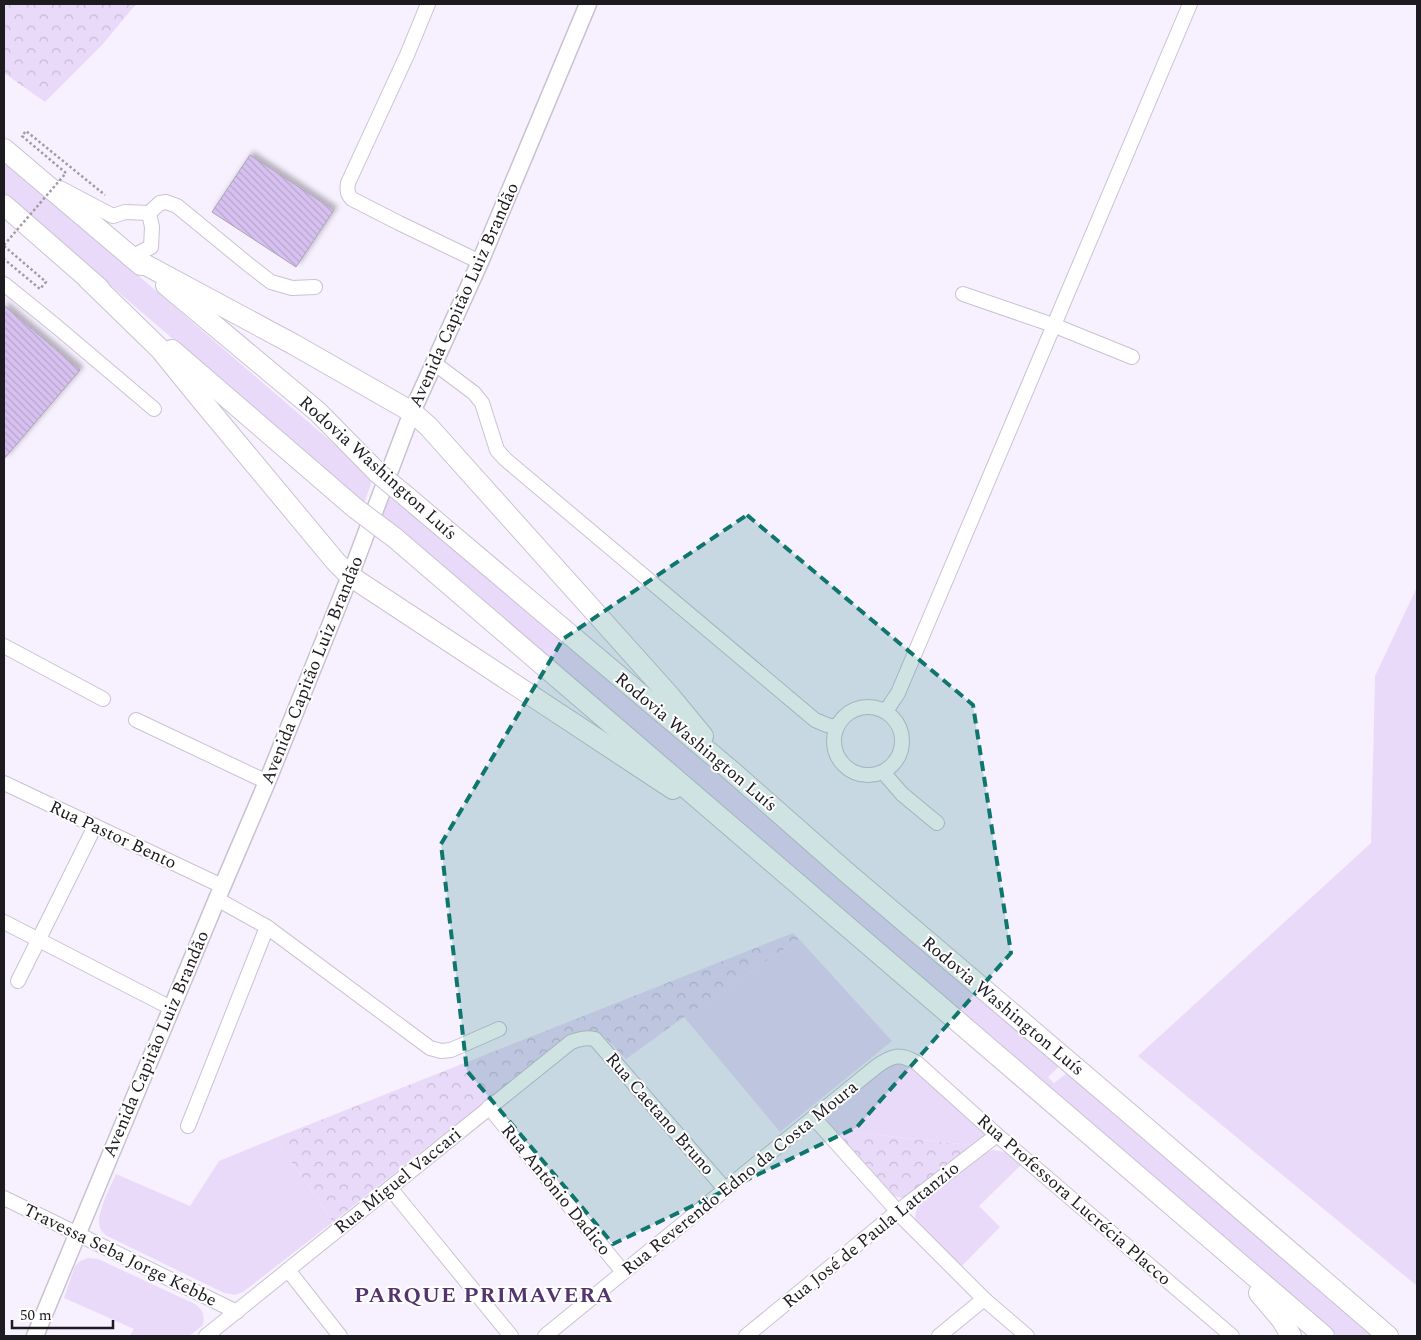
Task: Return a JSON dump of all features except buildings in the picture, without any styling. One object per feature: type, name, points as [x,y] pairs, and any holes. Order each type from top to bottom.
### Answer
[{"type":"highway","name":"Rodovia Washington Luís","points":[[4,149],[318,412],[378,472],[735,774],[845,871],[1388,1336]]},
{"type":"highway","points":[[4,205],[355,508],[395,538],[1324,1336]]},
{"type":"highway","points":[[4,212],[36,234]]},
{"type":"highway","points":[[131,257],[301,349],[412,412],[428,426],[531,540],[670,696],[735,774]]},
{"type":"highway","points":[[88,279],[160,349],[336,562],[350,576],[626,760],[738,832]]},
{"type":"highway","points":[[1192,1223],[1268,1303],[1292,1336]]},
{"type":"main road","name":"Avenida Capitão Luiz Brandão","points":[[35,1336],[219,892],[267,782],[350,576],[412,412],[480,262],[588,4]]},
{"type":"street","points":[[428,4],[407,55],[348,183],[348,195],[352,199],[399,223],[480,262]]},
{"type":"street","points":[[886,711],[898,693],[1190,4]]},
{"type":"street","points":[[33,174],[114,216],[126,212],[149,213],[160,203],[166,202],[177,206],[271,282],[292,288],[315,286]]},
{"type":"street","points":[[131,257],[151,247],[152,227],[149,213]]},
{"type":"street","points":[[4,284],[154,409]]},
{"type":"street","points":[[963,294],[1053,325],[1132,357]]},
{"type":"street","points":[[434,363],[474,393],[482,403],[497,450],[505,459],[815,720],[836,727]]},
{"type":"street","points":[[4,646],[102,699]]},
{"type":"street","points":[[870,706],[886,711],[898,723],[903,738],[902,747],[896,762],[883,772],[875,775],[858,774],[844,766],[839,759],[834,743],[836,727],[847,714],[862,707],[870,706]]},
{"type":"street","points":[[136,720],[267,782]]},
{"type":"street","points":[[883,772],[902,794],[937,823]]},
{"type":"street","name":"Rua Pastor Bento","points":[[4,783],[95,826],[219,892],[430,1048],[441,1051],[452,1050],[499,1029]]},
{"type":"street","points":[[18,981],[95,826]]},
{"type":"street","points":[[4,922],[171,1008]]},
{"type":"street","points":[[188,1126],[267,927]]},
{"type":"street","name":"Rua Miguel Vaccari","points":[[206,1336],[571,1042],[587,1037],[596,1039]]},
{"type":"street","name":"Rua Caetano Bruno","points":[[596,1039],[724,1189]]},
{"type":"street","name":"Rua Reverendo Edno da Costa Moura","points":[[545,1336],[877,1066],[888,1059],[900,1056],[917,1063]]},
{"type":"street","name":"Rua Professora Lucrécia Placco","points":[[917,1063],[997,1135],[1232,1336]]},
{"type":"street","name":"Rua Antônio Dadico","points":[[489,1108],[623,1272]]},
{"type":"street","points":[[814,1118],[897,1212],[984,1299],[1027,1336]]},
{"type":"street","name":"Rua José de Paula Lattanzio","points":[[746,1336],[897,1212],[997,1135]]},
{"type":"street","points":[[390,1188],[511,1336]]},
{"type":"street","name":"Travessa Seba Jorge Kebbe","points":[[4,1198],[237,1312]]},
{"type":"street","points":[[288,1270],[340,1336]]},
{"type":"street","points":[[939,1336],[984,1299]]},
{"type":"path","points":[[4,259],[40,289],[46,282],[4,245],[66,173],[22,136],[26,131],[126,212]]},
{"type":"highlighted area","points":[[747,515],[973,705],[1011,953],[857,1127],[613,1244],[467,1071],[441,844],[563,639]]},
{"type":"green space","points":[[4,4],[136,4],[103,44],[45,102],[4,73]]},
{"type":"green space","points":[[4,160],[370,475],[371,484],[364,503],[4,194]]},
{"type":"green space","points":[[389,498],[402,504],[1062,1064],[1048,1077],[1054,1083],[1067,1073],[1379,1336],[1337,1336],[1047,1089],[1007,1050],[380,518]]},
{"type":"green space","points":[[1417,587],[1417,1286],[1138,1056],[1371,843],[1375,676]]},
{"type":"green space","points":[[793,933],[799,939],[626,1059],[601,1035],[587,1032],[566,1037],[333,1222],[275,1138]]},
{"type":"green space","points":[[799,939],[892,1041],[780,1132],[684,1017]]},
{"type":"green space","points":[[903,1062],[916,1067],[985,1131],[986,1137],[979,1146],[831,1130],[826,1123],[827,1118],[833,1111],[881,1068],[892,1063]]},
{"type":"green space","points":[[831,1130],[979,1146],[910,1197],[902,1198],[894,1196]]},
{"type":"green space","points":[[275,1138],[333,1222],[243,1292],[235,1295],[224,1293],[107,1236],[100,1229],[99,1218],[105,1198],[116,1174],[190,1206],[219,1161]]},
{"type":"green space","points":[[993,1150],[1005,1152],[1021,1165],[979,1206],[1000,1227],[962,1266],[917,1225],[915,1219],[916,1212],[919,1205],[984,1153]]},
{"type":"green space","points":[[88,1258],[98,1259],[195,1304],[203,1313],[203,1325],[189,1336],[130,1336],[134,1329],[64,1298],[75,1266],[80,1261]]},
{"type":"district","name":"PARQUE PRIMAVERA","points":[[484,1295]]}]
